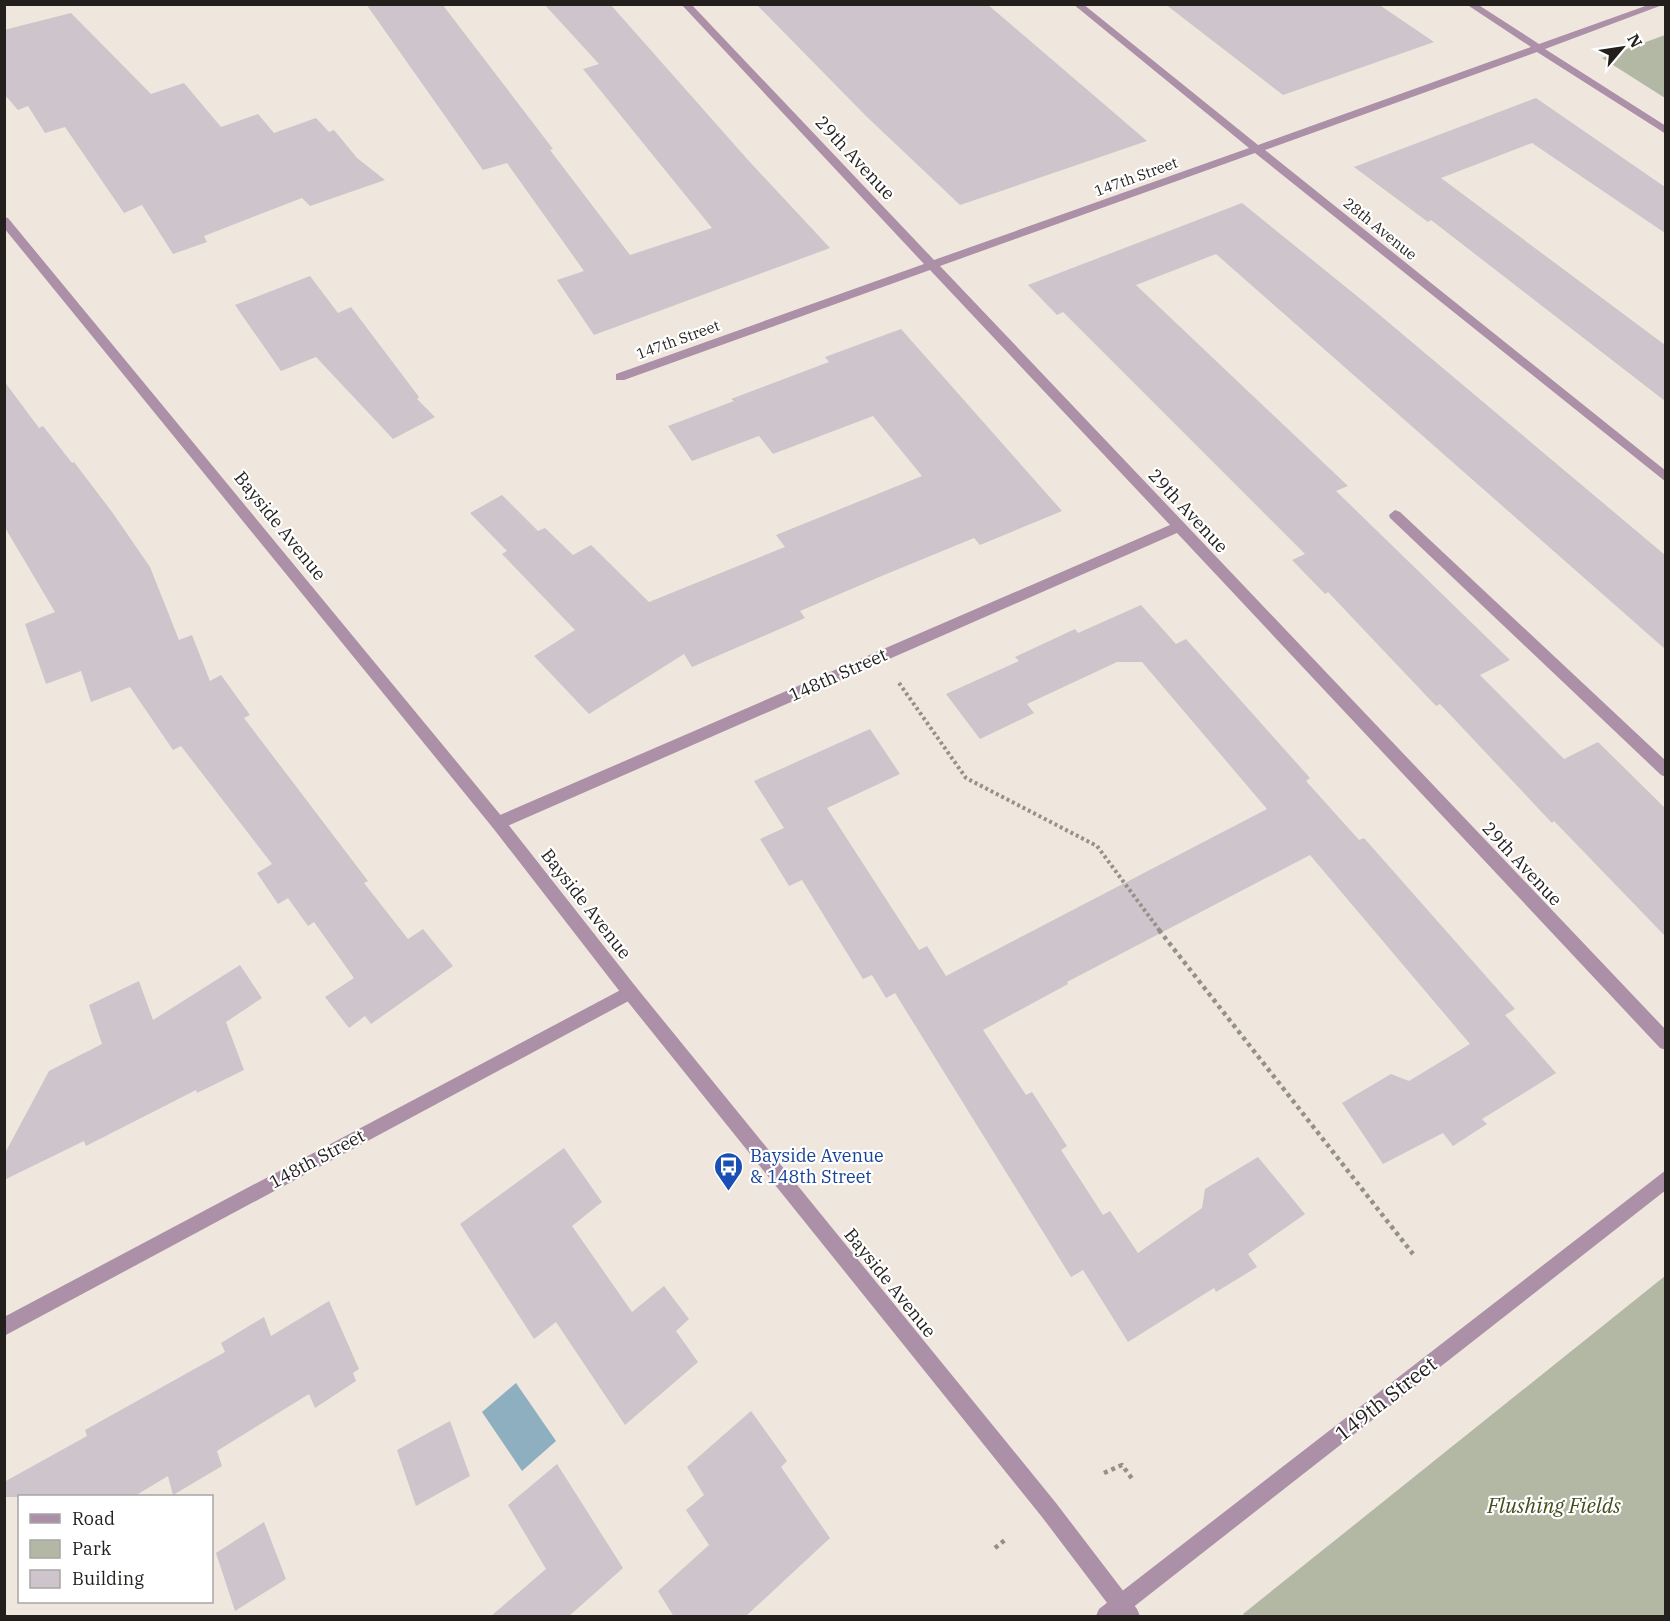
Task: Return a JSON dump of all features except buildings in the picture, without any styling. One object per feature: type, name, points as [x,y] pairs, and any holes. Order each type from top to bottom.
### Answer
[{"type":"street","name":"29th Avenue","points":[[685,4],[1665,1042]]},
{"type":"street","name":"28th Avenue","points":[[1077,4],[1665,478]]},
{"type":"street","points":[[1470,4],[1665,131]]},
{"type":"street","name":"147th Street","points":[[620,377],[1661,4]]},
{"type":"street","name":"Bayside Avenue","points":[[4,220],[498,823],[630,992],[1126,1611]]},
{"type":"street","points":[[1395,515],[1665,771]]},
{"type":"street","name":"148th Street","points":[[498,823],[1178,527]]},
{"type":"street","name":"148th Street","points":[[4,1327],[630,992]]},
{"type":"street","name":"149th Street","points":[[1106,1617],[1126,1611],[1665,1179]]},
{"type":"path","points":[[898,683],[966,778],[1097,846],[1185,965],[1413,1254]]},
{"type":"path","points":[[1104,1473],[1122,1465],[1133,1480]]},
{"type":"path","points":[[994,1548],[1006,1539]]},
{"type":"green space","points":[[1665,35],[1665,98],[1602,58]]},
{"type":"green space","name":"Flushing Fields","points":[[1665,1276],[1665,1616],[1245,1616],[1243,1614]]},
{"type":"water","points":[[516,1383],[556,1441],[522,1471],[482,1412]]},
{"type":"place","name":"Bayside Avenue & 148th Street","points":[[729,1192]]}]
